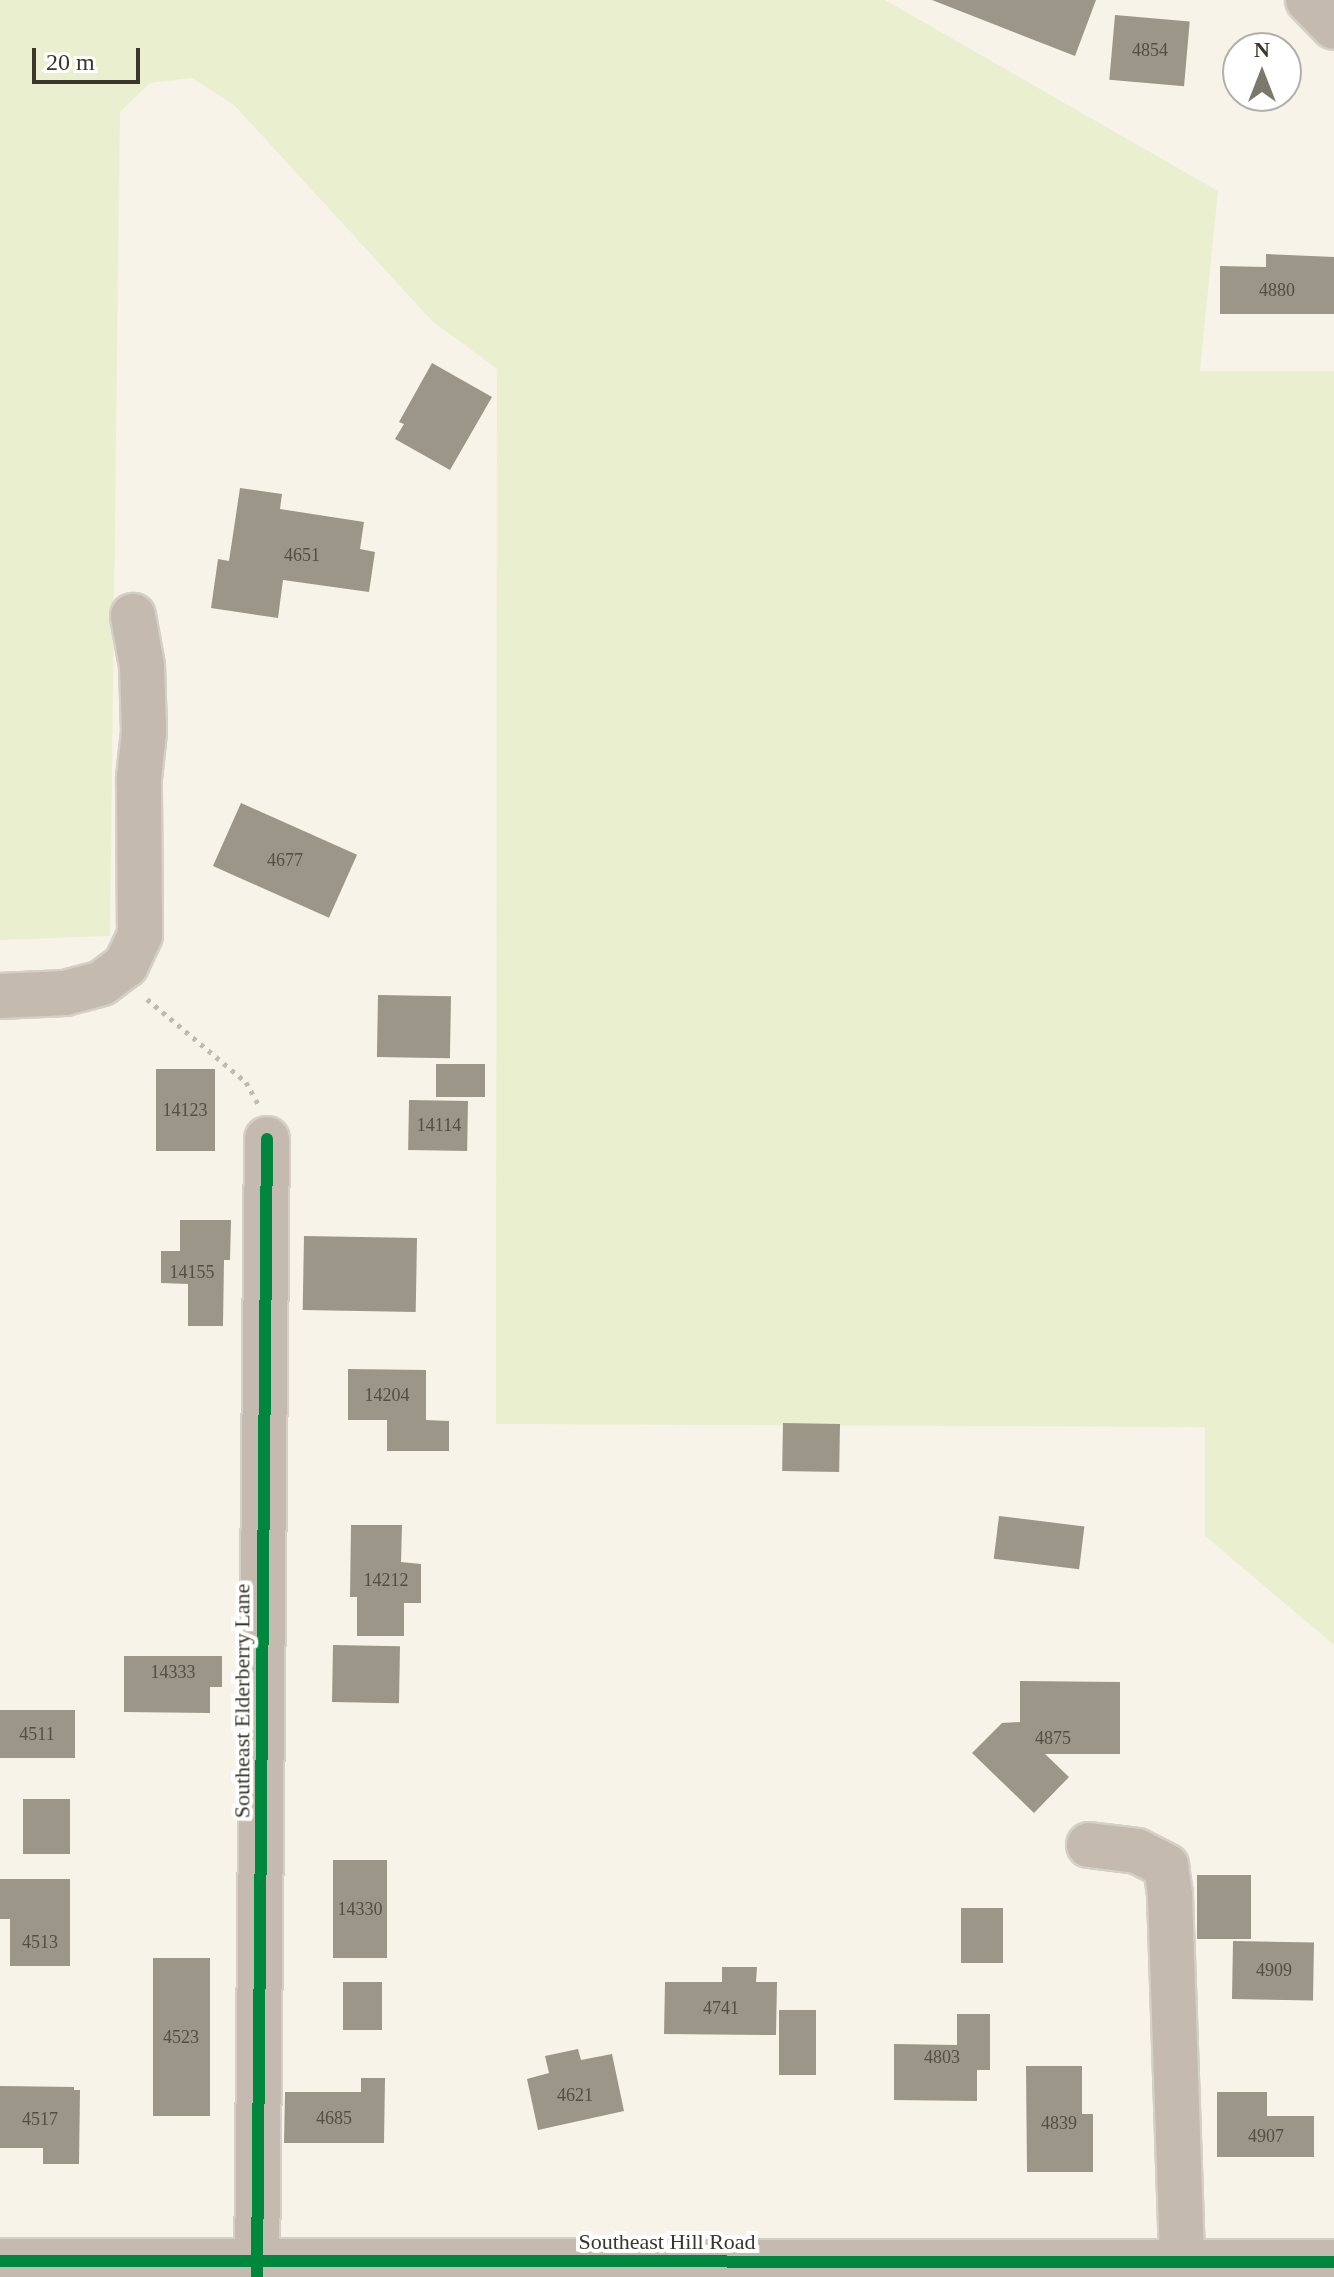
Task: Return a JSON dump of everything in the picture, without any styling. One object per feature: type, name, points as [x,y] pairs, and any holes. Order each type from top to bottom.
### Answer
[{"type":"street","points":[[1308,0],[1334,27]]},
{"type":"street","points":[[0,996],[65,993],[102,983],[126,965],[140,935],[139,778],[144,732],[142,666],[133,616]]},
{"type":"street","name":"Southeast Elderberry Lane","points":[[257,2270],[267,1139]]},
{"type":"street","points":[[1089,1845],[1137,1851],[1166,1866],[1170,1895],[1178,2268]]},
{"type":"street","name":"Southeast Hill Road","points":[[0,2261],[257,2270],[1178,2268],[1334,2262]]},
{"type":"path","points":[[126,965],[140,994],[246,1082],[263,1114],[267,1139]]},
{"type":"green space","points":[[0,0],[885,0],[1218,191],[1200,371],[1334,371],[1334,1645],[1205,1536],[1205,1427],[496,1424],[497,369],[432,321],[234,105],[192,78],[150,83],[120,112],[110,936],[0,940]]},
{"type":"building","points":[[932,0],[1096,0],[1075,56]]},
{"type":"building","points":[[1115,15],[1190,22],[1184,86],[1109,80]]},
{"type":"building","points":[[1266,254],[1334,257],[1334,314],[1220,314],[1220,266],[1266,267]]},
{"type":"building","points":[[432,363],[492,397],[450,470],[395,439],[404,424],[399,422]]},
{"type":"building","points":[[240,488],[282,494],[280,509],[364,522],[360,549],[375,552],[369,592],[283,580],[278,618],[211,608],[218,559],[229,561]]},
{"type":"building","points":[[241,803],[357,855],[329,918],[213,866]]},
{"type":"building","points":[[378,995],[451,996],[450,1058],[377,1057]]},
{"type":"building","points":[[436,1064],[485,1064],[485,1097],[436,1097]]},
{"type":"building","points":[[156,1069],[215,1069],[215,1151],[156,1151]]},
{"type":"building","points":[[409,1100],[468,1101],[467,1151],[408,1150]]},
{"type":"building","points":[[180,1220],[231,1220],[230,1260],[224,1260],[223,1326],[188,1326],[188,1284],[161,1283],[161,1251],[180,1251]]},
{"type":"building","points":[[304,1236],[417,1238],[416,1312],[303,1310]]},
{"type":"building","points":[[348,1369],[426,1370],[426,1420],[449,1421],[449,1451],[387,1451],[387,1420],[348,1420]]},
{"type":"building","points":[[783,1423],[840,1424],[839,1472],[782,1471]]},
{"type":"building","points":[[999,1516],[1084,1526],[1079,1569],[994,1559]]},
{"type":"building","points":[[351,1525],[402,1525],[401,1562],[421,1564],[421,1603],[404,1603],[404,1636],[357,1636],[357,1597],[350,1597]]},
{"type":"building","points":[[333,1645],[400,1646],[399,1703],[332,1702]]},
{"type":"building","points":[[124,1656],[222,1656],[222,1687],[210,1687],[210,1713],[124,1712]]},
{"type":"building","points":[[1020,1681],[1120,1682],[1120,1754],[1045,1754],[1069,1777],[1034,1813],[972,1753],[1002,1723],[1020,1722]]},
{"type":"building","points":[[0,1710],[75,1710],[75,1758],[0,1758]]},
{"type":"building","points":[[23,1799],[70,1799],[70,1854],[23,1854]]},
{"type":"building","points":[[333,1860],[387,1860],[387,1958],[333,1958]]},
{"type":"building","points":[[1197,1875],[1251,1875],[1251,1939],[1197,1939]]},
{"type":"building","points":[[0,1879],[70,1879],[70,1966],[10,1966],[10,1919],[0,1919]]},
{"type":"building","points":[[961,1908],[1003,1908],[1003,1963],[961,1963]]},
{"type":"building","points":[[1233,1941],[1314,1942],[1313,2000],[1232,1999]]},
{"type":"building","points":[[153,1958],[210,1958],[210,2116],[153,2116]]},
{"type":"building","points":[[722,1967],[757,1967],[756,1982],[777,1982],[776,2035],[664,2034],[665,1982],[722,1982]]},
{"type":"building","points":[[343,1982],[382,1982],[382,2030],[343,2030]]},
{"type":"building","points":[[779,2010],[816,2010],[816,2075],[779,2075]]},
{"type":"building","points":[[957,2014],[990,2014],[990,2070],[977,2070],[977,2101],[894,2100],[894,2044],[957,2045]]},
{"type":"building","points":[[578,2049],[581,2060],[612,2054],[624,2111],[538,2130],[527,2079],[549,2073],[545,2056]]},
{"type":"building","points":[[1026,2066],[1082,2066],[1082,2114],[1093,2114],[1093,2172],[1027,2172]]},
{"type":"building","points":[[361,2078],[385,2078],[384,2143],[284,2143],[285,2092],[361,2092]]},
{"type":"building","points":[[0,2086],[74,2087],[74,2090],[80,2090],[79,2164],[43,2164],[43,2148],[0,2148]]},
{"type":"building","points":[[1217,2092],[1267,2092],[1267,2116],[1314,2116],[1314,2157],[1217,2157]]},
{"type":"cycle path","points":[[257,2277],[267,1139]]},
{"type":"cycle path","points":[[0,2261],[1334,2262]]}]
